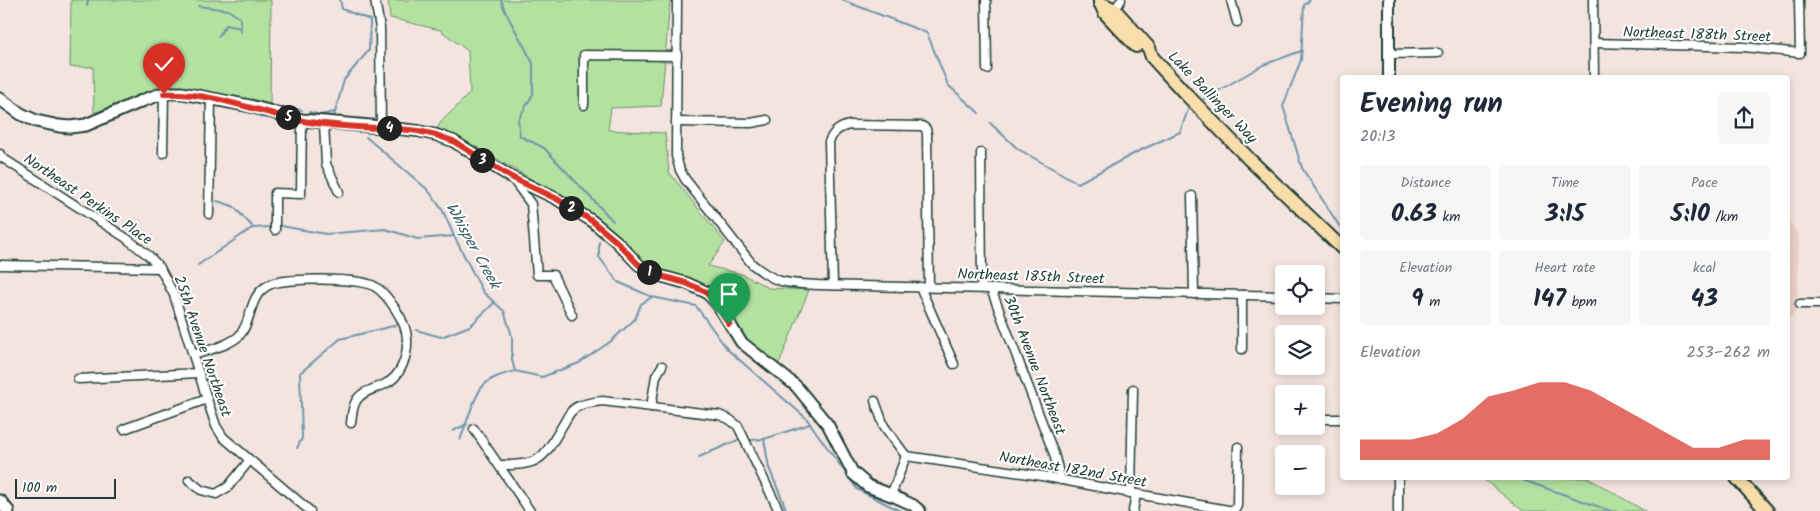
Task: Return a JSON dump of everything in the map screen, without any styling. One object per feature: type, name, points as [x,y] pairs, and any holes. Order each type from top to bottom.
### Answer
[{"type":"main road","name":"Lake Ballinger Way","points":[[1099,2],[1118,5],[1149,48],[1152,57],[1250,160],[1340,246]]},
{"type":"main road","name":"Lake Ballinger Way","points":[[1099,2],[1105,13],[1144,55],[1152,57]]},
{"type":"main road","points":[[0,99],[21,114],[52,126],[70,127],[86,125],[144,100],[164,94],[182,93],[324,124],[381,127]]},
{"type":"main road","points":[[853,473],[868,486],[891,494]]},
{"type":"main road","points":[[1739,480],[1767,511]]},
{"type":"main road","points":[[0,501],[8,511]]},
{"type":"street","points":[[375,0],[380,28],[381,127],[436,135],[453,141],[511,177],[557,199],[592,221],[650,273],[686,283],[706,292],[716,303],[741,342],[796,386],[828,424],[853,473]]},
{"type":"street","points":[[677,0],[676,122],[751,123],[767,120]]},
{"type":"street","points":[[986,0],[987,69]]},
{"type":"street","points":[[1231,0],[1238,22]]},
{"type":"street","points":[[1389,0],[1389,75]]},
{"type":"street","points":[[1593,0],[1594,75]]},
{"type":"street","name":"Northeast 188th Street","points":[[1594,43],[1744,47],[1800,53],[1799,0]]},
{"type":"street","points":[[1389,54],[1438,52]]},
{"type":"street","points":[[584,105],[584,55],[677,56]]},
{"type":"street","points":[[163,153],[164,94]]},
{"type":"street","points":[[209,214],[211,98]]},
{"type":"street","points":[[276,230],[275,193],[302,194],[302,120]]},
{"type":"street","name":"Northeast 185th Street","points":[[676,122],[676,156],[684,179],[752,264],[766,275],[778,281],[833,285],[1275,296]]},
{"type":"street","points":[[324,124],[326,164],[340,192]]},
{"type":"street","points":[[833,285],[829,142],[832,135],[843,126],[850,125],[922,126],[926,129],[929,287]]},
{"type":"street","name":"30th Avenue Northeast","points":[[981,153],[982,288]]},
{"type":"street","name":"Northeast Perkins Place","points":[[0,156],[126,238],[149,256],[160,268]]},
{"type":"street","points":[[511,177],[531,204],[537,275],[553,275],[572,315]]},
{"type":"street","points":[[1192,196],[1194,294]]},
{"type":"street","points":[[0,265],[160,268]]},
{"type":"street","name":"25th Avenue Northeast","points":[[160,268],[174,295],[216,426],[223,437],[305,509]]},
{"type":"street","points":[[194,355],[238,337],[245,328],[252,303],[268,285],[280,281],[365,282],[374,286],[398,313],[405,328],[407,339],[406,354],[395,378],[356,399],[351,423]]},
{"type":"street","points":[[920,287],[954,364]]},
{"type":"street","name":"30th Avenue Northeast","points":[[991,289],[1054,454],[1061,480]]},
{"type":"street","points":[[1242,295],[1242,349]]},
{"type":"street","points":[[1325,298],[1340,299]]},
{"type":"street","points":[[1800,304],[1820,304]]},
{"type":"street","points":[[651,407],[656,376],[662,366]]},
{"type":"street","points":[[78,379],[199,374]]},
{"type":"street","points":[[1133,389],[1133,511]]},
{"type":"street","points":[[124,429],[207,399]]},
{"type":"street","points":[[499,465],[520,465],[538,460],[546,453],[570,412],[578,406],[602,401],[719,415],[729,419],[738,426],[778,509]]},
{"type":"street","points":[[875,401],[884,426],[906,456],[891,494],[913,505],[920,511]]},
{"type":"street","points":[[1325,419],[1340,419]]},
{"type":"street","points":[[474,429],[530,511]]},
{"type":"street","points":[[1234,511],[1237,506],[1238,446]]},
{"type":"street","name":"Northeast 182nd Street","points":[[906,456],[1061,480],[1234,511]]},
{"type":"street","points":[[189,480],[201,490],[216,494],[228,487],[249,461]]},
{"type":"street","points":[[1398,480],[1398,511]]},
{"type":"shaded area","points":[[1790,223],[1799,235],[1797,310],[1790,319]]},
{"type":"green space","points":[[71,0],[271,0],[270,107],[176,86],[164,87],[94,113],[93,67],[70,67]]},
{"type":"green space","points":[[388,0],[670,0],[661,106],[611,108],[608,130],[665,133],[669,172],[725,242],[708,266],[742,274],[769,288],[809,290],[778,366],[742,336],[718,296],[689,278],[651,268],[591,214],[478,148],[437,128],[470,93],[468,51],[440,30],[390,18]]},
{"type":"green space","points":[[1484,480],[1591,480],[1645,511],[1523,511]]},
{"type":"waterway","points":[[87,6],[88,0]]},
{"type":"waterway","name":"Whisper Creek","points":[[334,116],[344,80],[369,50],[370,20],[342,9],[340,0]]},
{"type":"waterway","points":[[501,0],[533,63],[533,94],[518,120],[520,136],[544,148],[613,221]]},
{"type":"waterway","points":[[842,0],[927,33],[948,85],[979,113]]},
{"type":"waterway","points":[[1310,0],[1304,5],[1301,60],[1283,106],[1302,168],[1340,227]]},
{"type":"waterway","points":[[198,6],[228,10],[240,18],[241,32]]},
{"type":"waterway","points":[[218,37],[226,25],[241,28]]},
{"type":"waterway","points":[[1204,99],[1263,65],[1301,51]]},
{"type":"waterway","points":[[288,107],[302,110]]},
{"type":"waterway","points":[[990,123],[1018,149],[1078,183],[1180,132],[1189,107]]},
{"type":"waterway","points":[[309,112],[320,115],[335,112]]},
{"type":"waterway","points":[[260,117],[266,118],[269,116]]},
{"type":"waterway","name":"Whisper Creek","points":[[366,137],[428,190],[443,211],[483,292],[504,311],[512,336],[512,360],[515,371],[542,377],[579,363],[610,342],[635,319],[641,304],[652,297]]},
{"type":"waterway","points":[[217,201],[233,206],[252,226]]},
{"type":"waterway","points":[[281,226],[326,234],[385,229],[418,239],[454,236]]},
{"type":"waterway","points":[[198,265],[252,228],[271,227]]},
{"type":"waterway","points":[[599,242],[599,257],[618,282],[652,297],[696,306],[727,349],[806,418],[857,489],[900,511]]},
{"type":"waterway","points":[[416,330],[441,337],[470,326],[494,303]]},
{"type":"waterway","points":[[297,448],[302,438],[300,373],[340,339],[397,325]]},
{"type":"waterway","points":[[460,440],[479,391],[494,378],[515,371]]},
{"type":"waterway","points":[[453,431],[467,424]]},
{"type":"waterway","points":[[751,440],[764,439],[810,424]]},
{"type":"waterway","points":[[764,439],[769,468],[787,511]]},
{"type":"waterway","points":[[699,457],[738,440]]},
{"type":"waterway","points":[[1523,480],[1611,511]]},
{"type":"route","points":[[164,94],[182,93],[211,98],[250,106],[303,121],[418,131],[453,141],[511,177],[557,199],[592,221],[650,273],[686,283],[706,292],[716,303],[729,324]]}]
